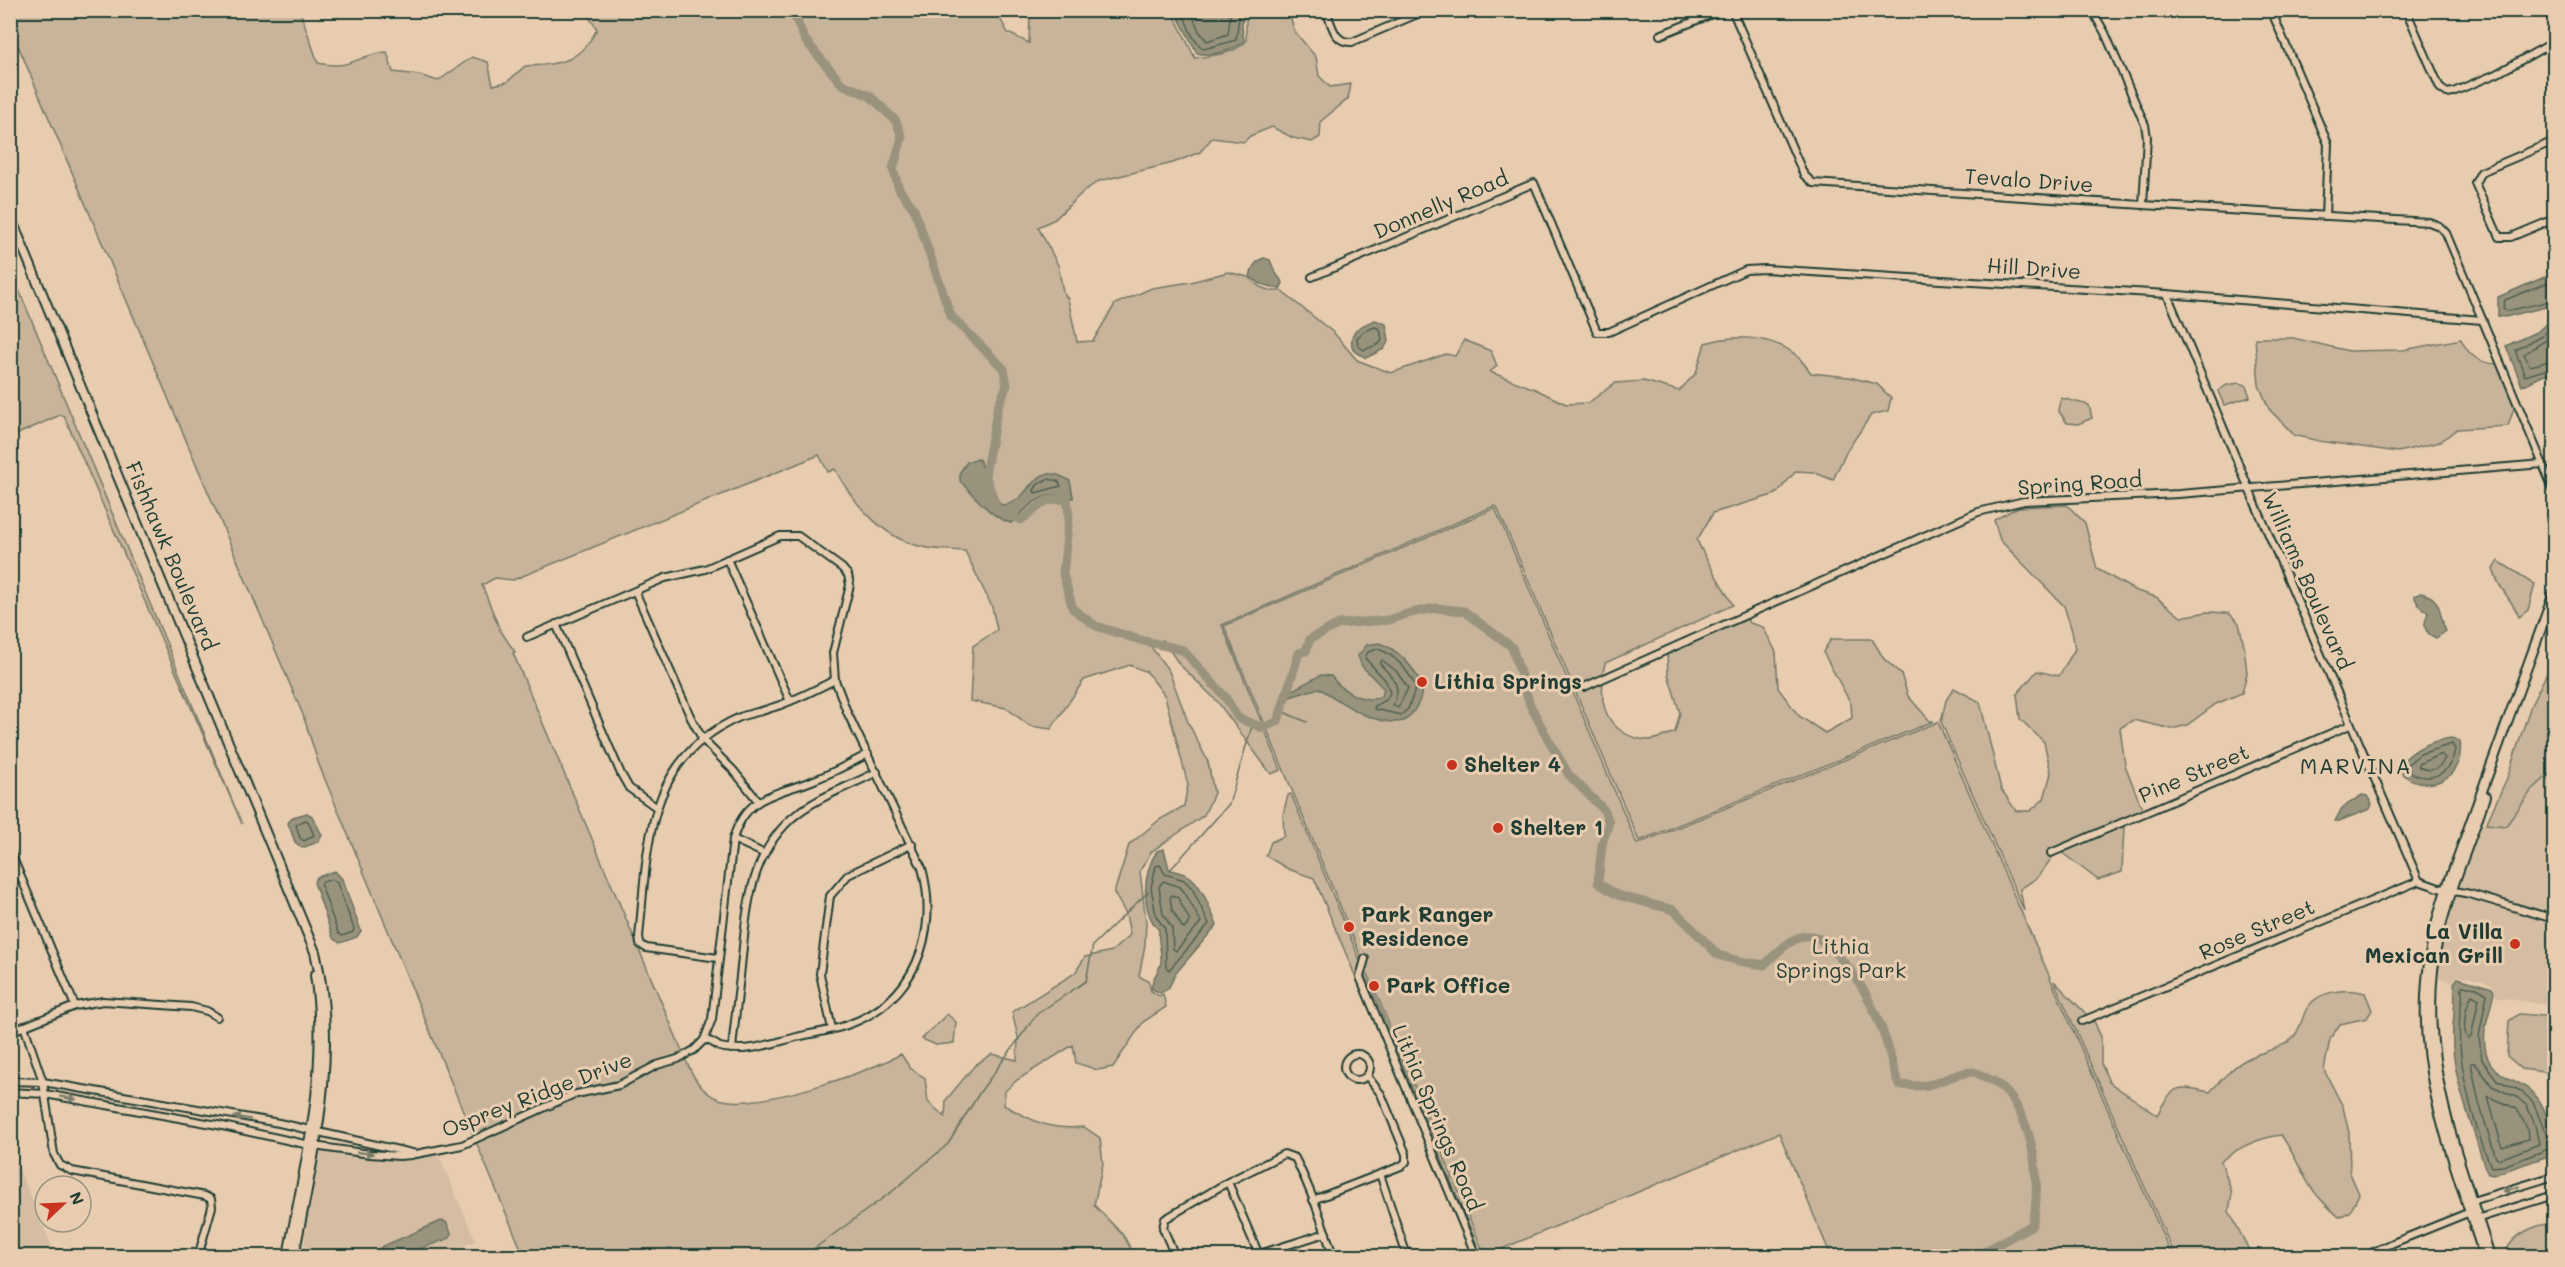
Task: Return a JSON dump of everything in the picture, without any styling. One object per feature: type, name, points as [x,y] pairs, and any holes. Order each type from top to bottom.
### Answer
[{"type":"main road","name":"Fishhawk Boulevard","points":[[10,216],[299,909],[314,973],[320,1019],[319,1077],[314,1131],[294,1257]]},
{"type":"main road","points":[[2484,1257],[2470,1202],[2435,1098],[2426,1045],[2426,975],[2432,939],[2554,593]]},
{"type":"main road","name":"Fishhawk Boulevard","points":[[288,1257],[312,1145]]},
{"type":"main road","points":[[2474,1217],[2490,1257]]},
{"type":"street","points":[[1326,10],[1337,38],[1343,42],[1352,42],[1426,10]]},
{"type":"street","points":[[1660,35],[1722,10]]},
{"type":"street","name":"Tevalo Drive","points":[[1732,10],[1804,175],[1813,183],[2434,223],[2446,233],[2482,320]]},
{"type":"street","points":[[2092,10],[2105,33],[2145,125],[2147,137],[2143,206]]},
{"type":"street","points":[[2271,10],[2328,144],[2325,216]]},
{"type":"street","points":[[2409,10],[2409,17],[2440,88],[2447,93],[2496,74],[2554,42]]},
{"type":"street","points":[[2554,141],[2481,172],[2475,183],[2499,237],[2511,237],[2554,219]]},
{"type":"street","name":"Donnelly Road","points":[[1312,277],[1534,183],[1597,332]]},
{"type":"street","name":"Hill Drive","points":[[1597,332],[1609,332],[1746,270],[1765,268],[2167,294],[2482,320]]},
{"type":"street","name":"Williams Boulevard","points":[[2167,294],[2249,489],[2311,628],[2350,725],[2419,881]]},
{"type":"street","points":[[2482,320],[2554,491]]},
{"type":"street","name":"Spring Road","points":[[1584,687],[1978,512],[2024,501],[2249,489],[2543,464]]},
{"type":"street","points":[[526,637],[665,578],[705,569],[780,536],[792,535],[802,539],[842,568],[848,575],[850,585],[833,652],[835,680],[922,868],[929,892],[927,933],[919,960],[909,978],[882,1005],[865,1017],[832,1029],[745,1049],[732,1049],[704,1040],[712,1019],[732,839],[741,818],[758,801],[775,792],[811,781],[868,754]]},
{"type":"street","points":[[727,559],[790,701]]},
{"type":"street","points":[[635,591],[703,740],[734,771],[758,801]]},
{"type":"street","points":[[556,624],[621,774],[629,788],[656,807]]},
{"type":"street","points":[[718,958],[646,948],[640,944],[650,834],[656,807],[673,772],[687,754],[703,740],[740,717],[790,701],[835,680]]},
{"type":"street","name":"Pine Street","points":[[2051,853],[2350,725]]},
{"type":"street","points":[[732,1049],[748,900],[763,853],[793,817],[809,806],[878,772]]},
{"type":"street","points":[[732,839],[763,853]]},
{"type":"street","points":[[832,1029],[820,974],[830,896],[848,875],[912,844]]},
{"type":"street","points":[[10,851],[75,1006]]},
{"type":"street","points":[[2419,881],[2554,919]]},
{"type":"street","name":"Rose Street","points":[[2082,1022],[2419,881]]},
{"type":"street","name":"Lithia Springs Road","points":[[1365,959],[1360,977],[1476,1257]]},
{"type":"street","points":[[10,1032],[75,1006],[108,1001],[191,1007],[207,1011],[217,1017]]},
{"type":"street","points":[[24,1026],[43,1082],[54,1154],[60,1165],[72,1171],[211,1199],[212,1207],[199,1253]]},
{"type":"street","name":"Osprey Ridge Drive","points":[[10,1081],[43,1082],[279,1123],[416,1154],[462,1145],[572,1095],[619,1085],[657,1065],[678,1059],[694,1050],[704,1040]]},
{"type":"street","points":[[1357,1055],[1366,1058],[1370,1066],[1366,1076],[1358,1080],[1349,1077],[1345,1068],[1348,1059],[1357,1055]]},
{"type":"street","points":[[1313,1200],[1401,1166],[1406,1162],[1406,1154],[1381,1094],[1366,1076]]},
{"type":"street","points":[[10,1092],[45,1094],[218,1125],[312,1145],[399,1156],[416,1154]]},
{"type":"street","points":[[1175,1257],[1163,1228],[1165,1219],[1228,1182],[1284,1154],[1295,1158],[1326,1233],[1333,1257]]},
{"type":"street","points":[[1380,1174],[1407,1257]]},
{"type":"street","points":[[2470,1202],[2554,1176]]},
{"type":"street","points":[[1228,1182],[1256,1256],[1326,1233]]},
{"type":"street","points":[[2365,1257],[2393,1243],[2554,1195]]},
{"type":"shaded area","points":[[2554,770],[2554,916],[2456,889],[2480,822],[2486,824],[2520,807],[2532,790]]},
{"type":"shaded area","points":[[2454,894],[2554,922],[2554,1006],[2496,997],[2494,986],[2480,980],[2459,976],[2452,982],[2436,977],[2442,936]]},
{"type":"shaded area","points":[[317,1149],[398,1159],[438,1154],[476,1241],[436,1256],[400,1256],[450,1238],[451,1233],[446,1222],[441,1221],[374,1253],[373,1256],[302,1256]]},
{"type":"shaded area","points":[[10,1150],[33,1202],[33,1234],[47,1234],[56,1256],[11,1256]]},
{"type":"green space","points":[[10,11],[300,11],[318,63],[347,64],[377,53],[387,52],[393,72],[419,75],[438,81],[472,57],[488,62],[493,85],[507,82],[525,66],[559,62],[576,55],[597,29],[585,11],[996,11],[1008,33],[1029,43],[1030,14],[1036,11],[1172,11],[1195,58],[1222,54],[1241,46],[1246,41],[1246,16],[1252,11],[1288,11],[1295,32],[1316,57],[1319,76],[1330,87],[1351,84],[1348,99],[1321,121],[1320,137],[1312,142],[1293,138],[1272,127],[1250,136],[1244,142],[1212,138],[1200,152],[1173,163],[1099,181],[1084,191],[1055,219],[1038,227],[1058,265],[1077,342],[1093,341],[1115,304],[1152,288],[1191,282],[1228,272],[1248,277],[1260,287],[1271,291],[1281,291],[1334,333],[1357,360],[1391,373],[1446,354],[1455,356],[1464,340],[1491,351],[1497,366],[1490,372],[1566,404],[1588,403],[1615,383],[1644,381],[1679,391],[1696,373],[1705,343],[1738,338],[1772,342],[1782,346],[1798,356],[1811,373],[1849,377],[1877,384],[1891,398],[1888,411],[1871,415],[1846,452],[1833,480],[1813,472],[1796,471],[1776,494],[1713,513],[1697,540],[1733,605],[1605,663],[1603,675],[1580,686],[1582,691],[1603,682],[1602,694],[1607,714],[1618,729],[1626,734],[1648,740],[1675,732],[1680,713],[1668,674],[1667,653],[1746,618],[1750,623],[1763,627],[1776,652],[1778,688],[1799,716],[1825,733],[1852,718],[1851,704],[1823,652],[1831,639],[1872,639],[1884,659],[1901,674],[1908,696],[1930,721],[1934,721],[1639,841],[1497,507],[1494,506],[1222,625],[1281,770],[1271,774],[1217,701],[1179,664],[1163,640],[1149,644],[1169,671],[1188,722],[1208,762],[1214,793],[1204,815],[1151,852],[1140,871],[1146,922],[1145,945],[1139,976],[1149,982],[1151,991],[1159,996],[1163,994],[1166,1007],[1143,1022],[1113,1067],[1098,1070],[1076,1063],[1073,1045],[1017,1080],[1005,1091],[1004,1105],[1024,1116],[1052,1126],[1084,1127],[1100,1138],[1103,1164],[1094,1205],[1123,1235],[1135,1256],[524,1256],[476,1142],[573,1098],[595,1092],[685,1058],[698,1083],[713,1096],[736,1101],[758,1100],[838,1080],[901,1054],[910,1068],[925,1078],[928,1102],[945,1117],[946,1100],[975,1065],[992,1054],[1017,1060],[1018,1037],[1012,1012],[1075,973],[1085,957],[1112,951],[1130,935],[1126,914],[1114,893],[1129,845],[1159,820],[1184,806],[1188,785],[1165,696],[1147,672],[1130,665],[1084,680],[1051,729],[1030,726],[1006,708],[970,701],[973,646],[997,630],[992,607],[965,551],[933,549],[913,544],[885,530],[861,508],[835,469],[828,472],[819,455],[513,580],[495,578],[482,585],[500,630],[515,652],[513,653],[683,1053],[655,1062],[618,1082],[572,1093],[535,1107],[474,1137],[319,765],[303,715],[11,29]],"holes":[[[979,460],[991,492],[1001,505],[1006,505],[1018,500],[1030,485],[1070,481],[1073,497],[1059,493],[1046,496],[1033,503],[1011,523],[999,517],[986,505],[981,491]]]},
{"type":"green space","points":[[11,267],[242,824],[64,416],[60,415],[11,437]]},
{"type":"green space","points":[[2255,338],[2293,338],[2349,351],[2403,350],[2461,339],[2475,358],[2498,364],[2515,405],[2508,426],[2457,429],[2440,442],[2398,452],[2319,441],[2294,435],[2269,409],[2259,385]]},
{"type":"green space","points":[[2239,383],[2246,385],[2250,397],[2224,405],[2218,391],[2227,385]]},
{"type":"green space","points":[[2061,398],[2089,405],[2092,418],[2078,424],[2067,423],[2058,410]]},
{"type":"green space","points":[[2067,505],[2085,523],[2097,569],[2134,590],[2156,597],[2181,617],[2207,612],[2229,613],[2239,623],[2247,673],[2242,693],[2216,704],[2187,725],[2172,729],[2133,720],[2120,728],[2125,765],[2143,811],[2047,852],[2049,857],[2054,855],[2037,878],[2020,889],[2024,911],[1941,722],[1946,700],[1954,688],[1980,702],[2001,789],[2016,811],[2030,811],[2044,799],[2051,773],[2044,742],[2020,719],[2017,694],[2037,671],[2059,676],[2075,649],[2072,631],[2064,606],[2000,540],[1994,520],[2018,507]]},
{"type":"green space","name":"Lithia Springs Park","points":[[1495,508],[1637,844],[1938,722],[2172,1256],[1831,1256],[1779,1133],[1485,1256],[1224,626]]},
{"type":"green space","points":[[2498,561],[2535,584],[2528,610],[2519,617],[2493,569]]},
{"type":"green space","points":[[2554,659],[2554,770],[2532,790],[2506,826],[2486,824],[2507,778],[2531,705]]},
{"type":"green space","points":[[1291,794],[1361,963],[1357,978],[1414,1115],[1314,878],[1288,869],[1266,856],[1271,842],[1284,836],[1283,814],[1288,795]]},
{"type":"green space","points":[[2145,816],[2124,826],[2122,872],[2098,880],[2061,852]]},
{"type":"green space","points":[[1365,972],[1482,1256],[1480,1256],[1363,977]]},
{"type":"green space","points":[[2054,981],[2088,1016],[2078,1020],[2080,1025],[2094,1021],[2101,1037],[2101,1063],[2109,1082],[2157,1115],[2168,1097],[2177,1089],[2190,1088],[2210,1092],[2243,1061],[2287,1043],[2297,1033],[2306,1010],[2317,998],[2341,991],[2365,993],[2372,1010],[2367,1018],[2340,1024],[2330,1039],[2324,1070],[2343,1107],[2349,1133],[2350,1173],[2359,1194],[2350,1212],[2339,1217],[2317,1196],[2281,1135],[2264,1138],[2242,1147],[2221,1161],[2232,1193],[2229,1211],[2248,1248],[2256,1256],[2175,1256]]},
{"type":"green space","points":[[947,1014],[956,1022],[954,1043],[936,1045],[922,1039]]},
{"type":"green space","points":[[2519,1014],[2554,1017],[2554,1078],[2551,1073],[2522,1069],[2507,1056],[2509,1021]]},
{"type":"green space","points":[[2553,1223],[2550,1237],[2554,1245],[2554,1256],[2510,1256],[2507,1249],[2515,1238],[2533,1228]]},
{"type":"water","points":[[1175,11],[1248,11],[1243,21],[1244,41],[1222,52],[1197,53]]},
{"type":"water","points":[[1264,258],[1270,260],[1283,283],[1280,289],[1261,284],[1250,277],[1254,265]]},
{"type":"water","points":[[2554,273],[2554,305],[2505,317],[2498,316],[2498,297]]},
{"type":"water","points":[[2554,317],[2554,373],[2522,386],[2506,346],[2538,331]]},
{"type":"water","points":[[1375,320],[1386,324],[1389,340],[1384,349],[1366,358],[1353,350],[1352,338],[1356,330]]},
{"type":"water","points":[[979,459],[991,492],[1001,505],[1012,503],[1039,477],[1047,474],[1057,475],[1070,481],[1073,498],[1054,495],[1046,497],[1025,509],[1011,523],[1003,520],[983,505],[960,481],[960,472],[967,462]]},
{"type":"water","points":[[2421,593],[2433,599],[2439,608],[2446,631],[2436,638],[2426,631],[2425,621],[2428,613],[2418,604],[2414,596]]},
{"type":"water","points":[[1379,643],[1393,650],[1405,660],[1422,686],[1417,705],[1404,721],[1393,722],[1370,717],[1319,688],[1283,699],[1285,694],[1321,675],[1331,676],[1341,687],[1361,698],[1382,696],[1384,689],[1362,666],[1358,656],[1367,645]]},
{"type":"water","points":[[2451,738],[2460,741],[2460,754],[2457,764],[2444,779],[2434,783],[2424,783],[2402,774],[2402,762],[2413,752],[2431,743]]},
{"type":"water","points":[[2362,795],[2367,796],[2372,804],[2370,809],[2335,821],[2342,808]]},
{"type":"water","points":[[307,813],[312,816],[322,835],[318,842],[302,848],[295,842],[288,823],[293,817]]},
{"type":"water","points":[[1164,849],[1169,869],[1187,875],[1197,884],[1217,925],[1176,973],[1168,989],[1160,993],[1152,989],[1154,978],[1161,965],[1161,957],[1159,930],[1153,922],[1146,902],[1146,880],[1157,851]]},
{"type":"water","points":[[335,871],[342,879],[361,931],[357,937],[340,943],[333,938],[314,882],[317,877]]},
{"type":"water","points":[[2458,978],[2492,988],[2494,992],[2484,1040],[2488,1057],[2497,1071],[2526,1087],[2537,1098],[2547,1117],[2554,1144],[2554,1151],[2551,1155],[2493,1175],[2488,1174],[2484,1166],[2461,1093],[2455,1063],[2454,983]]},
{"type":"water","points":[[441,1221],[446,1222],[451,1233],[450,1238],[400,1256],[373,1256],[381,1247]]},
{"type":"waterway","points":[[792,10],[805,40],[842,84],[870,96],[896,121],[902,137],[893,169],[899,189],[914,209],[951,316],[1004,369],[1007,385],[998,406],[985,475],[996,505]]},
{"type":"waterway","points":[[1005,513],[1021,520],[1046,501],[1067,498],[1069,516],[1063,574],[1073,609],[1096,626],[1183,650],[1226,698],[1238,718],[1263,728],[1278,721],[1299,653],[1306,651],[1310,639],[1339,624],[1388,620],[1436,608],[1464,611],[1512,647],[1530,705],[1548,739],[1569,775],[1604,810],[1609,822],[1602,844],[1598,883],[1617,895],[1674,910],[1718,955],[1739,961],[1764,965],[1799,937],[1817,938],[1841,959],[1865,992],[1882,1029],[1899,1085],[1927,1085],[1966,1072],[1974,1072],[2001,1087],[2014,1102],[2024,1120],[2035,1164],[2035,1207],[2032,1225],[1977,1256]]},
{"type":"waterway","points":[[1281,711],[1307,722]]},
{"type":"waterway","points":[[1170,870],[1229,804],[1252,726]]},
{"type":"waterway","points":[[800,1256],[815,1248],[894,1190],[948,1144],[980,1092],[1037,1014],[1086,981],[1093,945],[1148,892]]},
{"type":"place","name":"Lithia Springs","points":[[1422,682]]},
{"type":"place","name":"Shelter 4","points":[[1452,765]]},
{"type":"place","name":"Shelter 1","points":[[1498,828]]},
{"type":"place","name":"Park Ranger Residence","points":[[1349,927]]},
{"type":"place","name":"La Villa Mexican Grill","points":[[2515,944]]},
{"type":"place","name":"Park Office","points":[[1374,986]]},
{"type":"district","name":"MARVINA","points":[[2356,766]]}]
